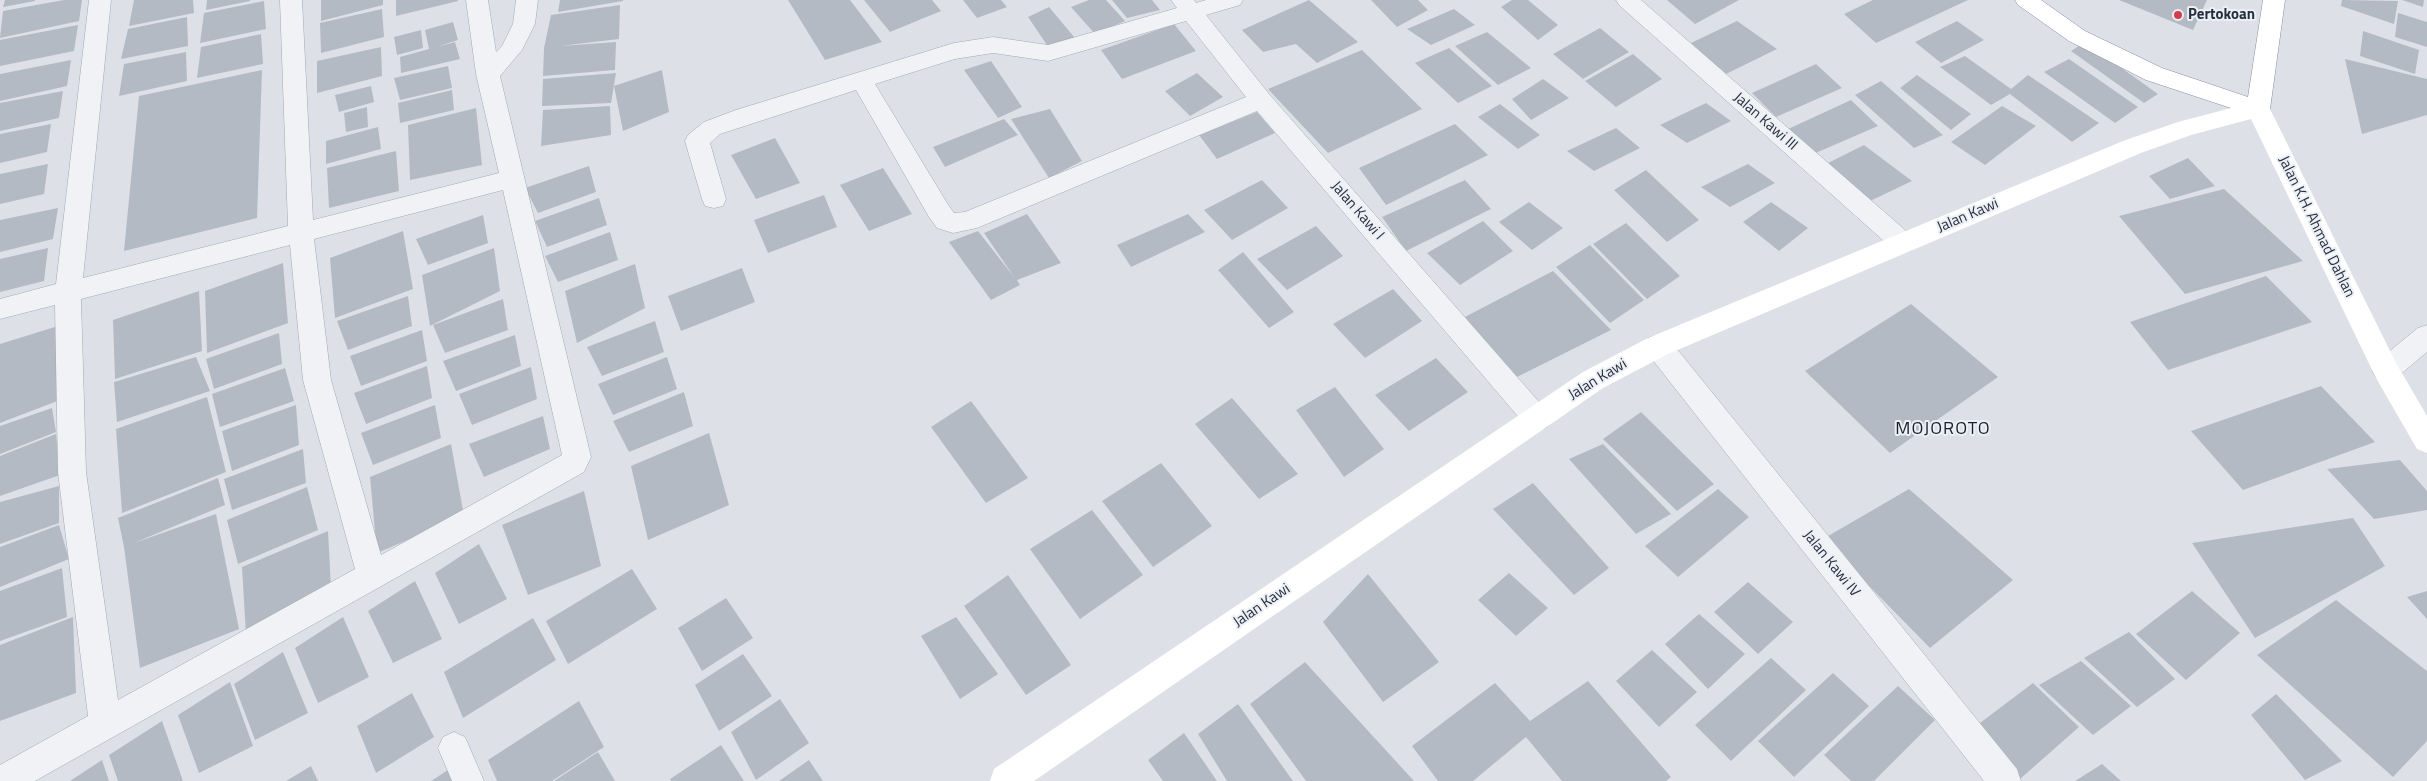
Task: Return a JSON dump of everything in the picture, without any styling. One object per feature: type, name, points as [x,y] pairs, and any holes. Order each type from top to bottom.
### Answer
[{"type":"main road","points":[[2026,0],[2077,36],[2154,74],[2258,109],[2274,0]]},
{"type":"main road","name":"Jalan Kawi","points":[[1006,781],[1593,380],[1658,346],[2132,147],[2186,128],[2258,109]]},
{"type":"main road","name":"Jalan K.H. Ahmad Dahlan","points":[[2258,109],[2386,370],[2427,441]]},
{"type":"street","points":[[100,0],[68,292],[72,472],[105,724]]},
{"type":"street","points":[[291,0],[301,233],[317,380],[371,574]]},
{"type":"street","points":[[3,781],[371,574],[574,463],[577,457],[488,74],[477,0]]},
{"type":"street","points":[[488,74],[511,50],[524,24],[527,0]]},
{"type":"street","points":[[714,199],[697,146],[697,141],[712,128],[744,116],[954,51],[992,46],[1048,53],[1187,5],[1232,0]]},
{"type":"street","name":"Jalan Kawi III","points":[[1627,0],[1903,244]]},
{"type":"street","name":"Jalan Kawi I","points":[[1187,5],[1261,100],[1537,419]]},
{"type":"street","points":[[862,81],[938,210],[946,221],[953,223],[968,221],[1261,100]]},
{"type":"street","points":[[0,309],[512,178]]},
{"type":"street","points":[[2386,370],[2427,336]]},
{"type":"street","name":"Jalan Kawi IV","points":[[1658,346],[2004,781]]},
{"type":"street","points":[[454,748],[468,781]]},
{"type":"building","points":[[5,0],[35,0],[35,1],[3,7]]},
{"type":"building","points":[[64,0],[82,0],[79,21],[0,38],[3,11]]},
{"type":"building","points":[[134,0],[193,0],[194,13],[129,26]]},
{"type":"building","points":[[207,0],[250,0],[250,1],[206,10]]},
{"type":"building","points":[[321,0],[383,0],[383,5],[321,21]]},
{"type":"building","points":[[396,0],[458,0],[458,1],[396,16]]},
{"type":"building","points":[[560,0],[623,0],[623,1],[558,12]]},
{"type":"building","points":[[788,0],[850,0],[882,42],[825,60]]},
{"type":"building","points":[[864,0],[932,0],[941,11],[890,32]]},
{"type":"building","points":[[963,0],[1001,0],[1007,7],[977,18]]},
{"type":"building","points":[[1089,0],[1106,0],[1125,21],[1095,34],[1071,7]]},
{"type":"building","points":[[1112,0],[1152,0],[1160,10],[1127,18]]},
{"type":"building","points":[[1309,0],[1358,42],[1317,63],[1296,44],[1263,52],[1242,30]]},
{"type":"building","points":[[1371,0],[1418,0],[1428,10],[1397,27]]},
{"type":"building","points":[[1512,0],[1528,0],[1558,25],[1538,40],[1501,7]]},
{"type":"building","points":[[1667,0],[1739,0],[1695,24]]},
{"type":"building","points":[[1873,0],[1968,0],[1876,43],[1844,14]]},
{"type":"building","name":"Pertokoan","points":[[2119,0],[2207,0],[2193,30]]},
{"type":"building","points":[[2342,0],[2398,1],[2394,24],[2341,6]]},
{"type":"building","points":[[2402,0],[2424,0],[2423,7]]},
{"type":"building","points":[[264,1],[266,29],[200,43],[204,13]]},
{"type":"building","points":[[620,5],[619,39],[560,46],[616,42],[615,70],[543,76],[544,48],[551,15]]},
{"type":"building","points":[[1049,7],[1075,38],[1049,48],[1028,17]]},
{"type":"building","points":[[382,9],[384,37],[321,53],[320,23]]},
{"type":"building","points":[[1454,9],[1475,25],[1431,45],[1407,29]]},
{"type":"building","points":[[2398,13],[2427,22],[2427,47],[2395,37]]},
{"type":"building","points":[[187,17],[188,46],[121,59],[128,29]]},
{"type":"building","points":[[1737,21],[1777,49],[1726,74],[1691,43]]},
{"type":"building","points":[[1957,21],[1984,40],[1941,63],[1915,42]]},
{"type":"building","points":[[453,22],[458,40],[436,47],[455,42],[460,59],[401,73],[400,57],[429,49],[425,30]]},
{"type":"building","points":[[1174,24],[1196,51],[1122,79],[1101,50]]},
{"type":"building","points":[[78,25],[74,51],[0,66],[0,40]]},
{"type":"building","points":[[1600,28],[1629,52],[1583,79],[1553,54]]},
{"type":"building","points":[[421,30],[423,48],[397,55],[394,37]]},
{"type":"building","points":[[2363,31],[2419,50],[2415,74],[2360,56]]},
{"type":"building","points":[[1487,32],[1531,68],[1498,85],[1455,46]]},
{"type":"building","points":[[261,34],[263,64],[197,78],[201,47]]},
{"type":"building","points":[[2085,42],[2158,94],[2144,103],[2071,51]]},
{"type":"building","points":[[381,47],[382,76],[317,93],[317,61]]},
{"type":"building","points":[[1449,48],[1492,86],[1458,103],[1415,63]]},
{"type":"building","points":[[1362,50],[1422,109],[1328,153],[1268,89]]},
{"type":"building","points":[[186,52],[187,81],[119,96],[124,64]]},
{"type":"building","points":[[1633,54],[1662,79],[1616,107],[1585,81]]},
{"type":"building","points":[[1965,56],[2011,89],[2028,75],[2099,123],[2072,142],[2010,94],[1991,105],[1940,67]]},
{"type":"building","points":[[2069,59],[2138,107],[2115,123],[2044,72]]},
{"type":"building","points":[[2345,59],[2427,79],[2427,115],[2362,134]]},
{"type":"building","points":[[71,60],[67,86],[0,101],[0,74]]},
{"type":"building","points":[[991,61],[1022,107],[998,118],[964,70]]},
{"type":"building","points":[[1816,64],[1842,88],[1776,117],[1752,93]]},
{"type":"building","points":[[448,66],[452,88],[400,100],[394,78]]},
{"type":"building","points":[[262,70],[257,218],[124,251],[139,96]]},
{"type":"building","points":[[662,70],[669,112],[623,131],[614,86]]},
{"type":"building","points":[[616,73],[611,103],[542,106],[543,79]]},
{"type":"building","points":[[1197,73],[1223,97],[1190,116],[1165,91]]},
{"type":"building","points":[[1917,75],[1971,114],[1951,130],[1900,88]]},
{"type":"building","points":[[1543,79],[1569,98],[1531,120],[1512,99]]},
{"type":"building","points":[[1881,81],[1943,135],[1914,148],[1855,95]]},
{"type":"building","points":[[371,86],[374,102],[339,112],[335,95]]},
{"type":"building","points":[[452,90],[454,110],[400,123],[398,103]]},
{"type":"building","points":[[63,91],[59,118],[0,131],[0,103]]},
{"type":"building","points":[[1851,100],[1878,126],[1811,155],[1786,130]]},
{"type":"building","points":[[1706,103],[1731,121],[1687,143],[1660,125]]},
{"type":"building","points":[[1500,104],[1540,135],[1518,149],[1478,117]]},
{"type":"building","points":[[610,106],[611,135],[541,146],[543,110]]},
{"type":"building","points":[[2002,106],[2036,126],[1985,165],[1951,142]]},
{"type":"building","points":[[367,107],[368,127],[346,132],[344,113]]},
{"type":"building","points":[[476,108],[482,165],[410,180],[408,125]]},
{"type":"building","points":[[1050,109],[1082,161],[1049,178],[1011,119]]},
{"type":"building","points":[[1257,112],[1275,133],[1217,159],[1199,135]]},
{"type":"building","points":[[1004,119],[1018,135],[945,167],[933,147]]},
{"type":"building","points":[[51,124],[47,152],[0,163],[0,134]]},
{"type":"building","points":[[1455,124],[1488,155],[1386,205],[1359,168]]},
{"type":"building","points":[[378,127],[381,149],[326,164],[326,141]]},
{"type":"building","points":[[1616,128],[1640,148],[1594,171],[1567,151]]},
{"type":"building","points":[[775,138],[800,183],[756,199],[731,155]]},
{"type":"building","points":[[1864,145],[1912,181],[1868,202],[1826,164]]},
{"type":"building","points":[[396,151],[399,191],[329,208],[327,168]]},
{"type":"building","points":[[2188,158],[2215,186],[2170,199],[2149,176]]},
{"type":"building","points":[[48,164],[44,194],[0,204],[0,174]]},
{"type":"building","points":[[1748,164],[1775,183],[1730,207],[1701,187]]},
{"type":"building","points":[[589,166],[596,192],[538,213],[525,188]]},
{"type":"building","points":[[883,168],[912,214],[869,231],[840,185]]},
{"type":"building","points":[[1646,170],[1699,220],[1667,242],[1614,190]]},
{"type":"building","points":[[1262,180],[1288,208],[1232,240],[1204,210]]},
{"type":"building","points":[[1465,180],[1491,209],[1406,251],[1382,217]]},
{"type":"building","points":[[2224,189],[2303,261],[2185,294],[2119,216]]},
{"type":"building","points":[[824,195],[837,227],[768,253],[754,220]]},
{"type":"building","points":[[599,198],[607,225],[547,247],[535,221]]},
{"type":"building","points":[[1529,202],[1563,228],[1532,250],[1499,222]]},
{"type":"building","points":[[1771,202],[1808,228],[1779,251],[1743,222]]},
{"type":"building","points":[[58,208],[53,239],[0,252],[0,220]]},
{"type":"building","points":[[1027,214],[1061,263],[1017,280],[1020,285],[991,300],[949,242],[978,231],[1014,277],[984,233]]},
{"type":"building","points":[[1188,214],[1205,232],[1131,267],[1117,245]]},
{"type":"building","points":[[483,215],[488,243],[428,265],[416,239]]},
{"type":"building","points":[[1483,221],[1513,251],[1460,285],[1427,253]]},
{"type":"building","points":[[1626,223],[1680,276],[1647,299],[1593,244]]},
{"type":"building","points":[[1316,226],[1343,256],[1287,290],[1257,259]]},
{"type":"building","points":[[403,231],[413,289],[335,318],[330,258]]},
{"type":"building","points":[[610,232],[618,260],[558,282],[545,256]]},
{"type":"building","points":[[1590,245],[1644,300],[1610,323],[1556,267]]},
{"type":"building","points":[[48,248],[44,281],[0,292],[0,259]]},
{"type":"building","points":[[494,248],[500,291],[430,326],[422,275]]},
{"type":"building","points":[[1243,252],[1294,312],[1269,328],[1218,270]]},
{"type":"building","points":[[283,263],[288,323],[207,353],[205,291]]},
{"type":"building","points":[[635,264],[645,308],[577,343],[565,291]]},
{"type":"building","points":[[742,268],[755,302],[681,331],[668,296]]},
{"type":"building","points":[[1553,271],[1611,330],[1515,378],[1461,319]]},
{"type":"building","points":[[2266,276],[2312,322],[2168,370],[2130,322]]},
{"type":"building","points":[[1393,289],[1422,321],[1365,358],[1333,324]]},
{"type":"building","points":[[199,291],[202,351],[115,379],[113,320]]},
{"type":"building","points":[[408,296],[412,326],[348,350],[337,321]]},
{"type":"building","points":[[503,299],[508,330],[445,353],[433,325]]},
{"type":"building","points":[[1911,304],[1998,377],[1890,453],[1805,371]]},
{"type":"building","points":[[655,321],[664,352],[602,376],[587,347]]},
{"type":"building","points":[[58,326],[60,400],[0,423],[0,344]]},
{"type":"building","points":[[422,330],[427,361],[361,386],[350,356]]},
{"type":"building","points":[[279,333],[282,364],[214,389],[206,359]]},
{"type":"building","points":[[515,335],[521,366],[456,391],[443,361]]},
{"type":"building","points":[[196,357],[210,391],[117,422],[114,382]]},
{"type":"building","points":[[667,357],[677,389],[613,415],[598,384]]},
{"type":"building","points":[[1436,358],[1468,392],[1409,431],[1375,395]]},
{"type":"building","points":[[427,366],[432,398],[366,424],[354,393]]},
{"type":"building","points":[[531,367],[537,399],[472,425],[459,394]]},
{"type":"building","points":[[285,368],[294,401],[220,427],[212,394]]},
{"type":"building","points":[[2321,386],[2375,442],[2243,490],[2191,431]]},
{"type":"building","points":[[1335,387],[1384,449],[1344,477],[1296,410]]},
{"type":"building","points":[[684,392],[693,426],[629,452],[613,421]]},
{"type":"building","points":[[207,397],[226,472],[122,513],[116,429]]},
{"type":"building","points":[[1232,398],[1298,474],[1259,499],[1195,424]]},
{"type":"building","points":[[971,401],[1028,478],[986,503],[931,427]]},
{"type":"building","points":[[296,405],[299,445],[232,471],[222,431]]},
{"type":"building","points":[[435,405],[441,438],[373,465],[361,433]]},
{"type":"building","points":[[52,408],[56,432],[0,454],[0,426]]},
{"type":"building","points":[[1641,412],[1714,484],[1677,511],[1603,439]]},
{"type":"building","points":[[543,416],[550,449],[484,477],[469,444]]},
{"type":"building","points":[[709,433],[729,505],[648,540],[631,466]]},
{"type":"building","points":[[56,434],[60,475],[0,496],[0,456]]},
{"type":"building","points":[[451,444],[464,516],[377,553],[370,477]]},
{"type":"building","points":[[1603,444],[1671,514],[1636,534],[1569,459]]},
{"type":"building","points":[[303,449],[306,483],[232,510],[224,479]]},
{"type":"building","points":[[2400,460],[2427,491],[2427,510],[2374,519],[2327,469]]},
{"type":"building","points":[[1161,463],[1212,526],[1153,567],[1102,501]]},
{"type":"building","points":[[218,478],[225,505],[134,543],[216,514],[239,629],[140,668],[124,547],[118,518]]},
{"type":"building","points":[[1533,483],[1609,568],[1574,595],[1493,509]]},
{"type":"building","points":[[59,486],[59,523],[0,544],[0,502]]},
{"type":"building","points":[[307,487],[318,530],[238,564],[227,520]]},
{"type":"building","points":[[1718,489],[1749,517],[1678,577],[1645,546]]},
{"type":"building","points":[[1909,489],[2013,580],[1930,648],[1823,539]]},
{"type":"building","points":[[584,491],[601,566],[528,595],[502,525]]},
{"type":"building","points":[[1092,510],[1143,575],[1080,619],[1030,549]]},
{"type":"building","points":[[2353,518],[2385,566],[2255,638],[2192,543]]},
{"type":"building","points":[[59,525],[69,559],[0,587],[0,547]]},
{"type":"building","points":[[328,531],[331,588],[246,635],[242,567]]},
{"type":"building","points":[[479,544],[507,599],[459,624],[435,573]]},
{"type":"building","points":[[62,568],[67,617],[0,641],[0,591]]},
{"type":"building","points":[[632,569],[657,609],[568,664],[546,621]]},
{"type":"building","points":[[1509,573],[1548,608],[1516,636],[1478,600]]},
{"type":"building","points":[[1368,574],[1439,662],[1383,702],[1323,622]]},
{"type":"building","points":[[1008,575],[1071,665],[1026,695],[964,606]]},
{"type":"building","points":[[415,581],[442,639],[393,663],[368,611]]},
{"type":"building","points":[[1748,582],[1793,622],[1758,654],[1714,612]]},
{"type":"building","points":[[2192,591],[2240,633],[2186,680],[2136,634]]},
{"type":"building","points":[[2427,591],[2427,619],[2407,597]]},
{"type":"building","points":[[726,598],[753,638],[702,671],[678,628]]},
{"type":"building","points":[[2336,600],[2427,671],[2427,741],[2393,777],[2257,655]]},
{"type":"building","points":[[1699,614],[1745,654],[1708,689],[1665,644]]},
{"type":"building","points":[[73,617],[76,693],[0,721],[0,645]]},
{"type":"building","points":[[343,617],[369,677],[318,703],[295,648]]},
{"type":"building","points":[[956,617],[998,674],[960,699],[921,636]]},
{"type":"building","points":[[533,618],[556,660],[463,718],[444,672]]},
{"type":"building","points":[[2129,632],[2175,679],[2137,707],[2084,658]]},
{"type":"building","points":[[1652,650],[1697,692],[1659,727],[1616,681]]},
{"type":"building","points":[[283,652],[308,713],[255,740],[234,684]]},
{"type":"building","points":[[743,654],[772,696],[719,731],[695,685]]},
{"type":"building","points":[[1771,658],[1806,690],[1731,761],[1695,725]]},
{"type":"building","points":[[2081,661],[2131,706],[2093,735],[2039,685]]},
{"type":"building","points":[[1305,662],[1414,781],[1306,781],[1250,704]]},
{"type":"building","points":[[1833,673],[1869,706],[1794,777],[1758,741]]},
{"type":"building","points":[[1588,681],[1671,777],[1666,781],[1562,781],[1526,737],[1473,781],[1438,781],[1412,746],[1495,683],[1530,721]]},
{"type":"building","points":[[230,682],[253,746],[199,773],[178,715]]},
{"type":"building","points":[[2033,683],[2079,727],[2020,779],[1972,729]]},
{"type":"building","points":[[1898,686],[1935,720],[1874,781],[1851,781],[1824,755]]},
{"type":"building","points":[[412,693],[434,737],[376,773],[357,726]]},
{"type":"building","points":[[2276,694],[2342,761],[2305,780],[2251,715]]},
{"type":"building","points":[[780,699],[809,743],[756,780],[731,732]]},
{"type":"building","points":[[579,701],[604,747],[552,781],[497,781],[488,760]]},
{"type":"building","points":[[1238,704],[1293,781],[1227,781],[1198,734]]},
{"type":"building","points":[[162,721],[183,781],[118,781],[109,755]]},
{"type":"building","points":[[1184,733],[1217,781],[1163,781],[1148,760]]},
{"type":"building","points":[[721,745],[744,781],[671,781],[670,779]]},
{"type":"building","points":[[598,752],[615,781],[554,781]]},
{"type":"building","points":[[102,760],[109,781],[70,781]]},
{"type":"building","points":[[809,760],[823,781],[779,781]]},
{"type":"building","points":[[2102,764],[2121,781],[2075,781]]},
{"type":"building","points":[[311,766],[318,781],[286,781]]},
{"type":"building","points":[[448,770],[454,781],[431,781]]},
{"type":"place","name":"Pertokoan","points":[[2178,15]]},
{"type":"district","name":"MOJOROTO","points":[[1943,430]]}]
